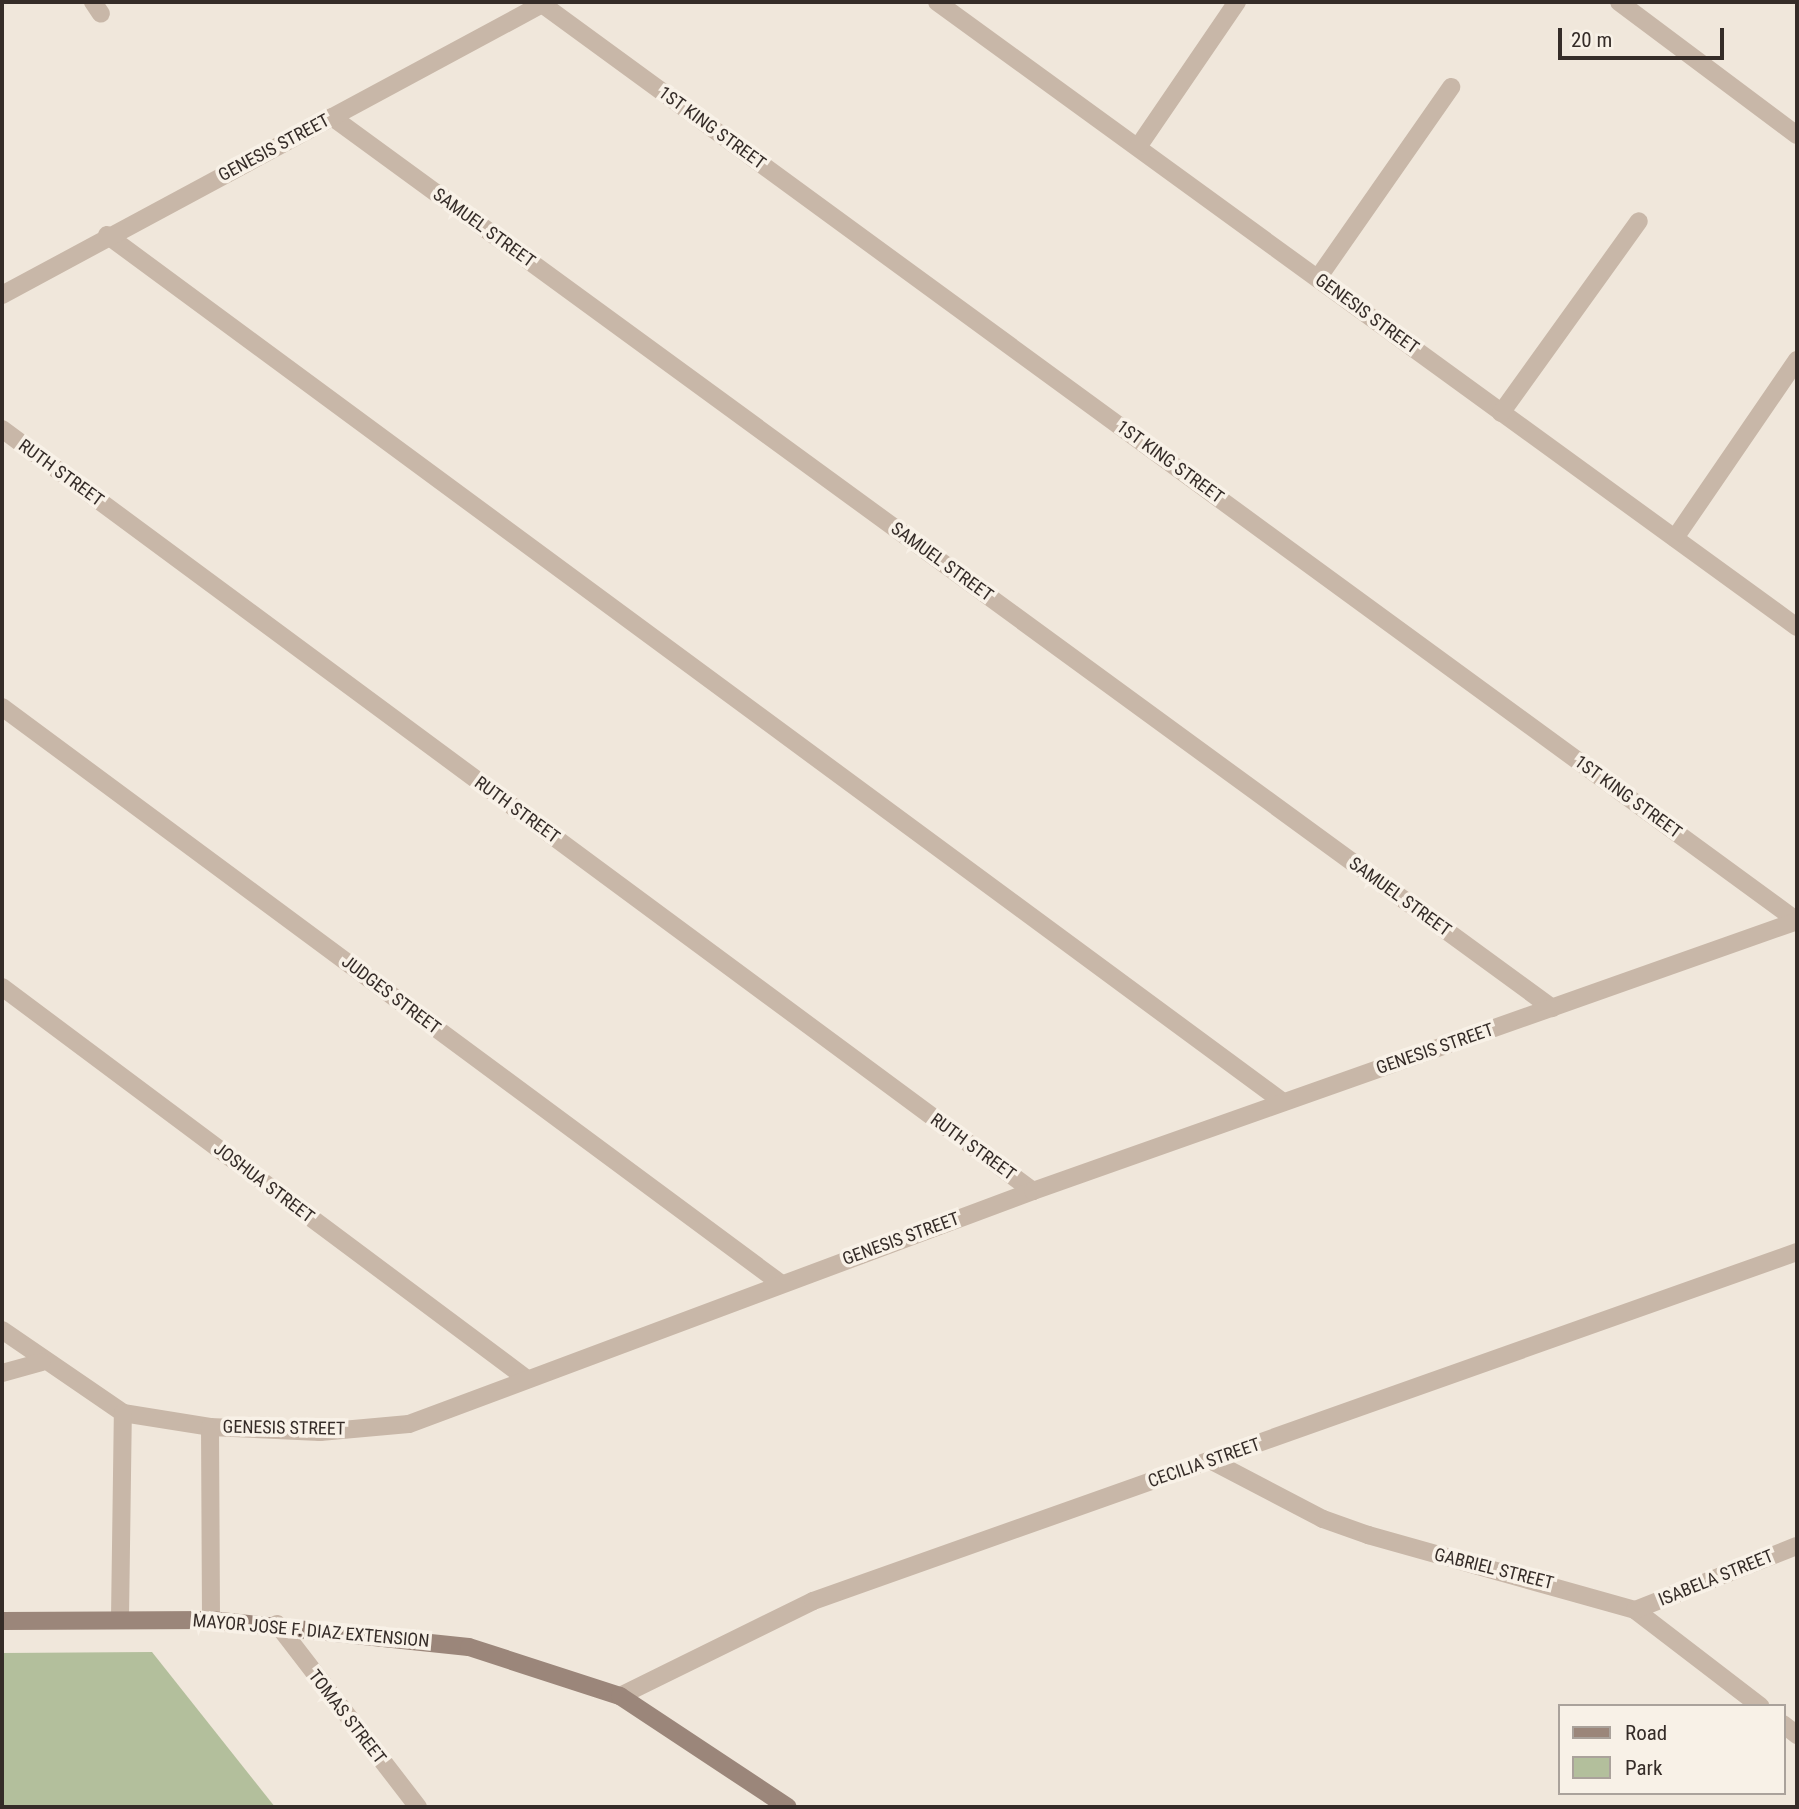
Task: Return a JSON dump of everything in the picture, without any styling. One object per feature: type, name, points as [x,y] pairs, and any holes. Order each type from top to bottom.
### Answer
[{"type":"street","name":"GENESIS STREET","points":[[937,2],[962,9],[1138,147],[1797,627]]},
{"type":"street","points":[[1138,147],[1237,2]]},
{"type":"street","points":[[1619,2],[1797,135]]},
{"type":"street","name":"GENESIS STREET","points":[[2,295],[107,235],[544,3]]},
{"type":"street","name":"1ST KING STREET","points":[[544,3],[1797,921]]},
{"type":"street","points":[[1318,278],[1451,87]]},
{"type":"street","name":"SAMUEL STREET","points":[[332,117],[1552,1008]]},
{"type":"street","points":[[1501,413],[1639,221]]},
{"type":"street","points":[[107,235],[1283,1102]]},
{"type":"street","points":[[1675,538],[1797,360]]},
{"type":"street","name":"RUTH STREET","points":[[2,429],[1033,1191]]},
{"type":"street","name":"JUDGES STREET","points":[[2,707],[780,1283]]},
{"type":"street","name":"GENESIS STREET","points":[[2,1330],[42,1362],[123,1413],[210,1427],[320,1432],[409,1424],[780,1283],[1033,1191],[1797,921]]},
{"type":"street","name":"JOSHUA STREET","points":[[2,987],[527,1379]]},
{"type":"street","name":"CECILIA STREET","points":[[620,1696],[813,1601],[1797,1252]]},
{"type":"street","points":[[2,1373],[42,1362]]},
{"type":"street","points":[[120,1618],[123,1413]]},
{"type":"street","points":[[210,1427],[211,1620]]},
{"type":"street","name":"GABRIEL STREET","points":[[1212,1461],[1323,1519],[1368,1535],[1635,1610],[1757,1704]]},
{"type":"street","name":"ISABELA STREET","points":[[1635,1610],[1797,1546]]},
{"type":"street","name":"MAYOR JOSE F. DIAZ EXTENSION","points":[[2,1621],[120,1618],[211,1620],[277,1624],[469,1647],[620,1696],[788,1807]]},
{"type":"street","name":"TOMAS STREET","points":[[277,1624],[418,1807]]},
{"type":"green space","points":[[152,1652],[275,1807],[2,1807],[2,1653]]}]
